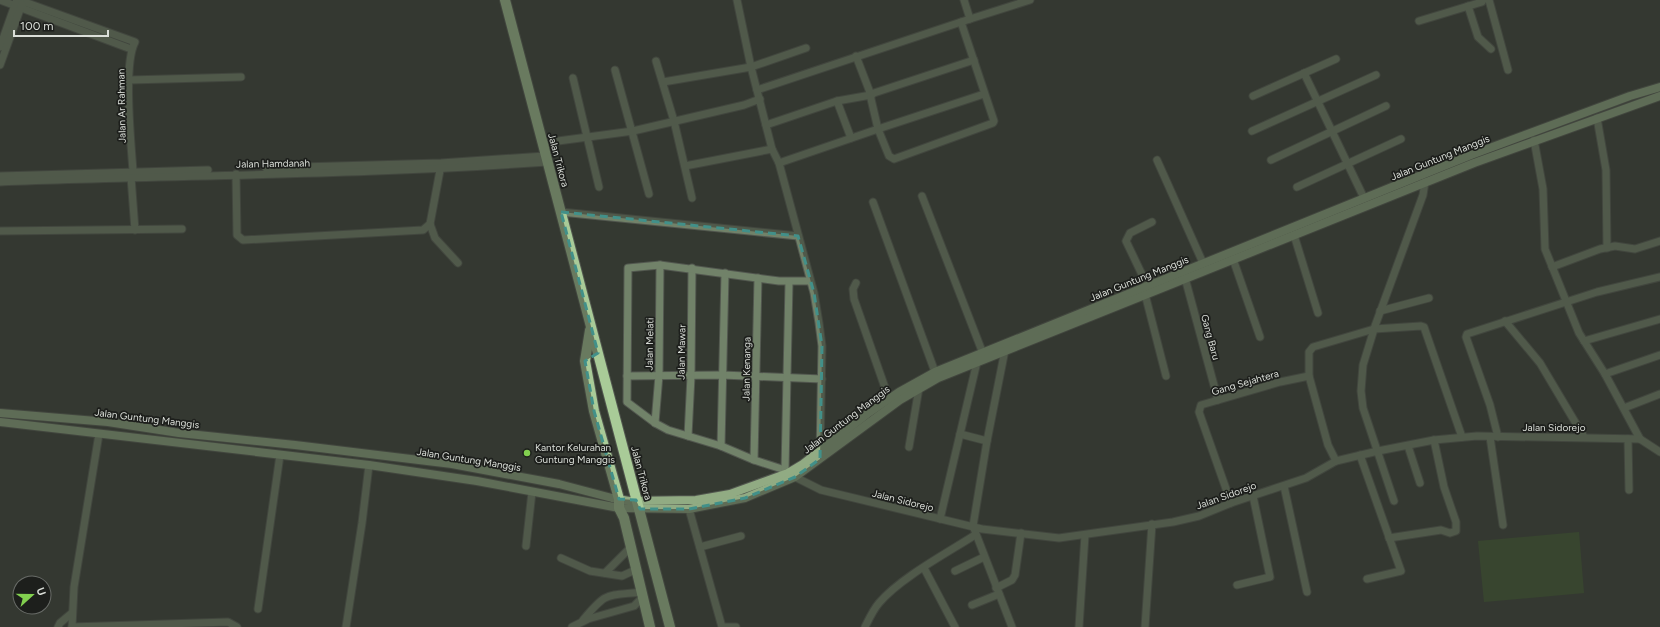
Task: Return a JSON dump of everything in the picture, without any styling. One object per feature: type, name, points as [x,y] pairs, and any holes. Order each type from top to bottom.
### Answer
[{"type":"main road","name":"Jalan Trikora","points":[[505,0],[670,627]]},
{"type":"main road","name":"Jalan Trikora","points":[[591,326],[585,361],[594,411],[624,518],[635,570],[650,627]]},
{"type":"main road","points":[[585,361],[592,357],[599,358]]},
{"type":"street","points":[[0,0],[19,2],[81,22],[80,30]]},
{"type":"street","points":[[737,0],[751,67],[772,149],[778,163],[814,293],[822,346],[820,455]]},
{"type":"street","points":[[964,0],[970,19]]},
{"type":"street","points":[[757,90],[856,56],[1030,0]]},
{"type":"street","points":[[1419,21],[1486,0],[1508,70]]},
{"type":"street","points":[[19,2],[80,30],[131,50]]},
{"type":"street","points":[[0,66],[2,44],[19,2]]},
{"type":"street","points":[[1468,6],[1478,37],[1491,49]]},
{"type":"street","name":"Jalan Ar Rahman","points":[[81,22],[135,42],[131,50],[129,80],[135,230]]},
{"type":"street","points":[[856,56],[871,95],[878,129],[889,156],[894,159],[991,125],[994,121],[961,22]]},
{"type":"street","points":[[663,82],[751,67],[806,48]]},
{"type":"street","points":[[1253,96],[1336,59]]},
{"type":"street","points":[[766,124],[837,101],[871,95],[974,60]]},
{"type":"street","points":[[656,61],[674,121],[692,198]]},
{"type":"street","points":[[615,70],[649,194]]},
{"type":"street","points":[[1304,73],[1364,198]]},
{"type":"street","points":[[1252,131],[1376,75]]},
{"type":"street","points":[[129,80],[241,77]]},
{"type":"street","points":[[573,78],[599,187]]},
{"type":"street","name":"Jalan Guntung Manggis","points":[[820,455],[889,399],[935,372],[1016,339],[1145,294],[1294,235],[1304,227],[1364,198],[1579,119],[1660,87]]},
{"type":"street","points":[[778,163],[984,94]]},
{"type":"street","name":"Jalan Guntung Manggis","points":[[0,422],[369,465],[477,481],[532,492],[619,503],[689,509],[745,498],[820,455],[919,388],[938,378],[1006,350],[1147,286],[1203,263],[1425,182],[1472,159],[1534,140],[1579,119],[1596,118],[1660,96]]},
{"type":"street","name":"Jalan Hamdanah","points":[[0,182],[132,174],[236,174],[441,166],[545,154],[558,141],[632,131],[744,105],[760,99]]},
{"type":"street","points":[[837,101],[851,138]]},
{"type":"street","points":[[1271,160],[1386,106]]},
{"type":"street","points":[[1596,118],[1606,170],[1607,248]]},
{"type":"street","points":[[1297,187],[1402,139]]},
{"type":"street","points":[[1534,140],[1543,189],[1544,249],[1584,341],[1605,374],[1640,439],[1660,452]]},
{"type":"street","points":[[684,166],[772,149]]},
{"type":"street","points":[[1158,160],[1203,263]]},
{"type":"street","points":[[441,166],[430,224],[435,238],[458,263]]},
{"type":"street","name":"Jalan Hamdanah","points":[[0,176],[441,166]]},
{"type":"street","points":[[236,174],[237,235],[243,240],[423,230],[430,224]]},
{"type":"street","points":[[1394,501],[1362,400],[1363,366],[1380,311],[1423,195],[1425,182]]},
{"type":"street","points":[[922,196],[982,352]]},
{"type":"street","points":[[873,202],[935,372]]},
{"type":"street","points":[[561,212],[798,236]]},
{"type":"street","points":[[1147,286],[1126,241],[1130,233],[1152,222]]},
{"type":"street","points":[[0,231],[182,229]]},
{"type":"street","points":[[1294,235],[1318,313]]},
{"type":"street","points":[[1552,267],[1615,246],[1635,249],[1660,240]]},
{"type":"street","points":[[1233,259],[1260,337]]},
{"type":"street","points":[[810,281],[789,282],[725,274],[692,268],[660,265],[628,268],[627,376],[722,375],[822,379]]},
{"type":"street","name":"Jalan Melati","points":[[655,423],[659,375],[660,265]]},
{"type":"street","name":"Jalan Mawar","points":[[688,436],[691,376],[692,268]]},
{"type":"street","points":[[721,446],[725,274]]},
{"type":"street","points":[[1498,437],[1490,405],[1466,337],[1469,332],[1597,292],[1660,277]]},
{"type":"street","name":"Jalan Kenanga","points":[[754,460],[758,278]]},
{"type":"street","name":"Gang Baru","points":[[1185,278],[1218,400]]},
{"type":"street","points":[[789,282],[789,474]]},
{"type":"street","points":[[856,283],[853,289],[854,300],[889,399]]},
{"type":"street","points":[[1145,294],[1166,376]]},
{"type":"street","points":[[1380,311],[1430,298]]},
{"type":"street","points":[[1584,341],[1660,319]]},
{"type":"street","points":[[1505,321],[1540,363],[1584,437]]},
{"type":"street","points":[[1336,461],[1328,445],[1309,376],[1310,349],[1374,329],[1424,327],[1462,437]]},
{"type":"street","points":[[1006,350],[986,441],[973,526],[975,535],[1012,627]]},
{"type":"street","points":[[1605,374],[1660,355]]},
{"type":"street","points":[[940,519],[977,362]]},
{"type":"street","name":"Jalan Sidorejo","points":[[627,376],[625,400],[655,423],[668,430],[721,446],[789,474],[821,490],[973,526],[1059,538],[1198,516],[1231,503],[1306,478],[1336,461],[1434,440],[1462,437],[1584,437],[1640,439]]},
{"type":"street","name":"Gang Sejahtera","points":[[1231,503],[1199,412],[1201,405],[1280,382],[1309,376]]},
{"type":"street","points":[[909,447],[919,388]]},
{"type":"street","points":[[1624,408],[1660,394]]},
{"type":"street","name":"Jalan Guntung Manggis","points":[[0,413],[108,422],[179,433],[295,445],[476,468],[619,503]]},
{"type":"street","points":[[178,443],[179,433]]},
{"type":"street","points":[[99,434],[74,587],[72,627],[228,622],[237,627]]},
{"type":"street","points":[[960,434],[986,441]]},
{"type":"street","points":[[1490,437],[1503,525]]},
{"type":"street","points":[[1628,439],[1629,490]]},
{"type":"street","points":[[1390,538],[1441,530],[1450,533],[1456,531],[1456,522],[1444,487],[1434,440]]},
{"type":"street","points":[[1408,446],[1420,483]]},
{"type":"street","points":[[258,609],[280,455]]},
{"type":"street","points":[[1360,455],[1401,571],[1367,579]]},
{"type":"street","points":[[346,627],[369,465]]},
{"type":"street","name":"Jalan Guntung Manggis","points":[[638,505],[719,497],[748,489],[789,474]]},
{"type":"street","points":[[1284,486],[1307,592]]},
{"type":"street","points":[[526,546],[532,492]]},
{"type":"street","points":[[1237,585],[1270,578],[1253,496]]},
{"type":"street","points":[[689,509],[722,627]]},
{"type":"street","points":[[1145,627],[1152,524]]},
{"type":"street","points":[[972,605],[998,591],[1012,580],[1015,575],[1021,533]]},
{"type":"street","points":[[865,627],[871,613],[883,599],[907,578],[975,535]]},
{"type":"street","points":[[1079,627],[1085,535]]},
{"type":"street","points":[[700,547],[741,536]]},
{"type":"street","points":[[606,573],[630,548]]},
{"type":"street","points":[[955,571],[984,557]]},
{"type":"street","points":[[561,558],[590,571],[622,576],[635,570]]},
{"type":"street","points":[[924,568],[955,627]]},
{"type":"street","points":[[582,622],[604,597],[612,594],[642,594]]},
{"type":"street","points":[[572,627],[582,622],[634,606],[642,594]]},
{"type":"street","points":[[58,627],[60,623],[72,613]]},
{"type":"street","points":[[725,627],[736,627]]},
{"type":"highlighted area","points":[[561,212],[798,236],[814,293],[822,346],[820,459],[795,477],[745,498],[689,509],[640,509],[636,500],[619,499],[594,411],[585,361],[598,353]]},
{"type":"green space","points":[[1579,532],[1584,593],[1484,602],[1478,541]]},
{"type":"place","name":"Kantor Kelurahan Guntung Manggis","points":[[527,453]]}]
